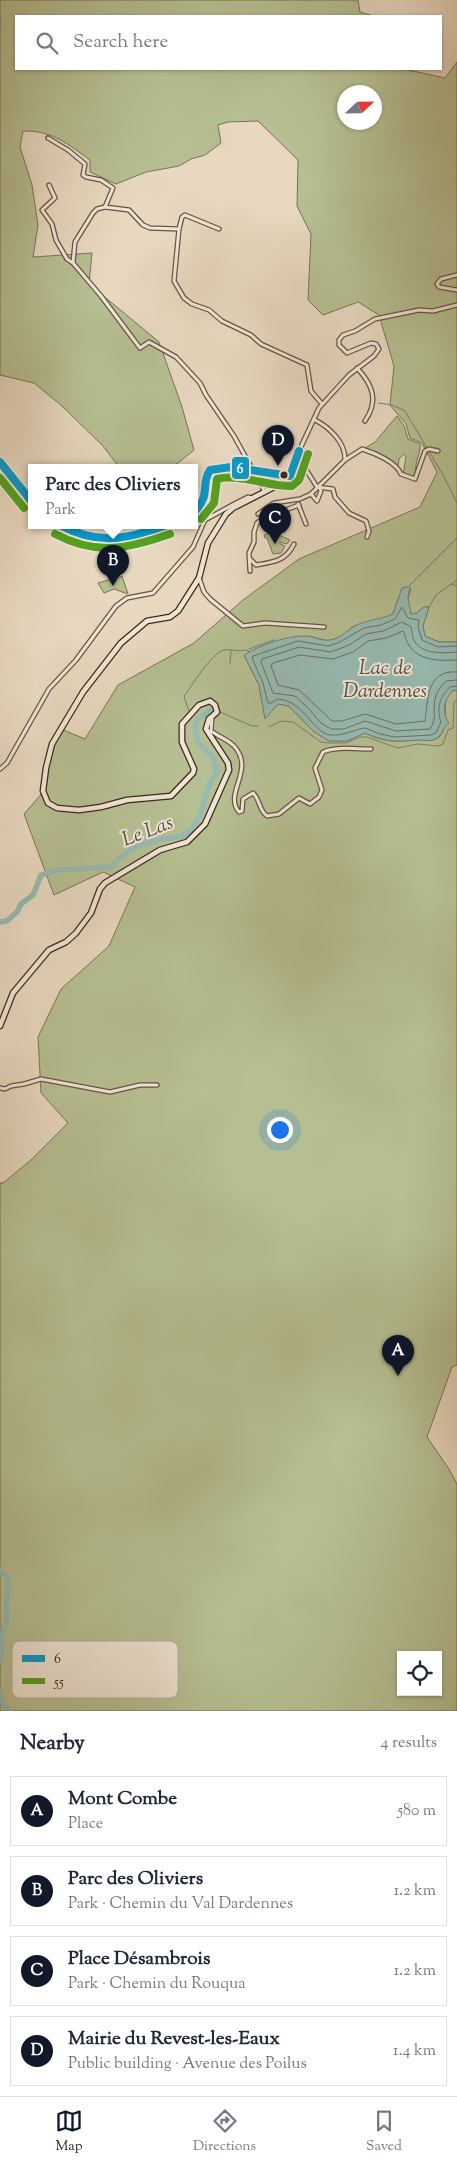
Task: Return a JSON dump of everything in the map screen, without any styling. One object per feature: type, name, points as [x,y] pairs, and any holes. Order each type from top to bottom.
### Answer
[{"type":"street","points":[[48,138],[68,150],[85,164],[83,175],[100,180],[113,188],[105,207]]},
{"type":"street","points":[[49,184],[55,198],[42,210],[52,224],[56,240],[64,256],[73,263],[102,296],[140,348],[150,342],[176,356],[183,363],[200,383],[254,470],[265,492]]},
{"type":"street","points":[[73,263],[75,242],[93,213],[105,207],[131,212],[143,225],[150,228],[179,229]]},
{"type":"street","points":[[219,229],[185,215],[182,217],[174,281],[184,298],[201,308],[209,310],[222,321],[251,335],[261,344],[306,365],[311,391],[322,404]]},
{"type":"street","points":[[457,275],[441,279],[437,284],[439,287],[457,290]]},
{"type":"street","points":[[0,1026],[13,994],[49,950],[68,941],[76,933],[91,913],[99,891],[105,883],[160,850],[187,842],[205,824],[229,770],[227,761],[208,733],[206,726],[217,709],[214,703],[203,702],[186,717],[182,724],[182,742],[194,769],[172,795],[127,800],[101,807],[76,810],[61,809],[51,805],[46,800],[44,788],[51,748],[83,692],[118,646],[134,630],[150,620],[170,617],[176,613],[199,578],[208,543],[223,518],[234,508],[286,481],[290,476],[322,404],[357,368],[379,350],[376,344],[371,343],[347,353],[339,345],[339,340],[343,335],[355,331],[375,319],[419,310],[434,311],[457,305]]},
{"type":"street","points":[[357,368],[367,379],[372,389],[371,410],[365,422]]},
{"type":"street","points":[[315,420],[328,427],[335,435],[344,451],[345,460]]},
{"type":"street","points":[[258,514],[274,503],[297,499],[311,494],[345,460],[362,448],[375,453],[399,469],[401,474],[415,479],[427,450],[438,451]]},
{"type":"street","points":[[0,462],[28,498]]},
{"type":"street","points":[[294,465],[305,468],[321,491],[317,501],[314,500],[311,494]]},
{"type":"street","points":[[198,507],[206,498],[206,476],[210,470],[224,468],[254,470],[290,476]]},
{"type":"street","points":[[318,487],[333,489],[335,497],[349,513],[364,519],[368,528],[367,537]]},
{"type":"street","points":[[24,495],[28,506]]},
{"type":"street","points":[[0,770],[7,763],[49,689],[76,660],[116,606],[127,598],[149,595],[154,592],[193,546],[200,527],[207,518],[237,502],[250,497],[254,498]]},
{"type":"street","points":[[297,499],[306,524]]},
{"type":"street","points":[[250,571],[249,558],[257,523],[266,517],[299,505]]},
{"type":"street","points":[[60,529],[81,537],[96,539],[123,538],[153,529]]},
{"type":"street","points":[[67,529],[86,542],[99,543]]},
{"type":"street","points":[[249,558],[256,565],[279,560],[289,555],[294,544]]},
{"type":"street","points":[[199,578],[207,596],[243,626],[265,623],[324,628]]},
{"type":"street","points":[[211,716],[211,731],[234,746],[241,759],[242,777],[234,798],[235,806],[239,812],[242,811],[243,798],[253,793],[263,813],[268,816],[284,811],[298,798],[310,804],[319,797],[322,790],[315,768],[323,752],[340,748],[371,750]]},
{"type":"street","points":[[0,1088],[5,1089],[41,1079],[110,1092],[140,1085],[157,1085]]},
{"type":"green space","points":[[0,0],[358,0],[360,12],[370,15],[15,15],[15,70],[409,70],[445,78],[457,62],[457,642],[439,642],[425,636],[423,626],[429,607],[424,607],[417,613],[411,614],[408,598],[411,589],[402,588],[393,614],[352,627],[343,636],[328,641],[309,636],[244,655],[259,685],[265,718],[278,704],[289,706],[313,731],[329,741],[347,741],[365,733],[380,739],[393,741],[436,739],[443,732],[444,728],[446,719],[445,699],[453,690],[457,691],[457,1365],[452,1367],[427,1437],[457,1484],[457,1711],[0,1711],[0,1183],[3,1183],[31,1160],[68,1123],[41,1093],[38,1037],[61,989],[109,946],[135,887],[103,872],[54,895],[24,814],[44,791],[47,765],[61,729],[85,739],[118,685],[194,643],[243,600],[299,559],[420,507],[437,472],[422,443],[410,438],[406,424],[390,405],[394,366],[379,315],[358,302],[323,315],[308,300],[311,234],[297,206],[298,160],[258,121],[228,122],[218,125],[221,143],[205,155],[191,159],[179,166],[146,172],[116,184],[90,172],[90,160],[59,139],[33,131],[23,131],[20,147],[32,185],[38,225],[33,257],[92,253],[89,284],[159,342],[182,407],[194,450],[177,464],[117,464],[103,446],[62,406],[34,383],[0,375]]},
{"type":"green space","points":[[397,416],[404,426],[408,439],[420,444],[414,477],[403,475],[406,456],[403,454],[399,459],[398,467],[375,452],[365,448],[375,442]]},
{"type":"green space","points":[[270,533],[271,536],[279,535],[290,540],[287,544],[280,542],[280,544],[285,546],[281,553],[273,554],[264,535]]},
{"type":"green space","points":[[122,576],[128,594],[114,589],[104,593],[98,583]]},
{"type":"water","name":"Lac de Dardennes","points":[[410,586],[408,598],[411,614],[417,613],[424,607],[429,607],[423,626],[425,636],[439,642],[457,642],[457,691],[453,690],[447,698],[444,710],[449,723],[439,736],[430,740],[397,741],[385,740],[365,733],[347,741],[329,741],[313,731],[289,706],[278,704],[265,719],[259,685],[244,655],[266,644],[291,637],[307,636],[326,640],[336,638],[357,625],[393,614],[402,588]]},
{"type":"waterway","points":[[0,19],[0,26]]},
{"type":"waterway","points":[[379,403],[392,405],[405,411],[443,475],[457,503]]},
{"type":"waterway","points":[[410,585],[457,538]]},
{"type":"waterway","points":[[429,607],[436,595],[457,580]]},
{"type":"waterway","points":[[451,584],[457,586]]},
{"type":"waterway","points":[[249,649],[274,640]]},
{"type":"waterway","points":[[189,711],[184,697],[202,671],[219,652],[224,650],[247,650],[249,652]]},
{"type":"waterway","points":[[230,663],[231,651]]},
{"type":"waterway","points":[[269,727],[281,721],[293,722],[321,742],[329,743],[346,743],[360,737],[367,737],[397,748],[418,744],[438,746],[443,744],[448,730],[453,728],[454,702],[457,700]]},
{"type":"waterway","name":"Le Las","points":[[0,922],[7,921],[17,912],[21,904],[33,895],[41,875],[58,870],[111,867],[123,855],[137,847],[181,836],[188,832],[199,817],[209,786],[217,771],[213,758],[198,743],[195,726],[197,720],[214,708]]},
{"type":"waterway","points":[[220,712],[252,726],[258,726]]},
{"type":"waterway","points":[[0,1570],[7,1578],[9,1585],[6,1607],[7,1620],[1,1637],[2,1653],[0,1660]]},
{"type":"waterway","points":[[0,1692],[3,1703],[9,1711]]},
{"type":"transit line","name":"6","points":[[198,507],[203,500],[207,475],[210,470],[231,467],[290,476],[299,451]]},
{"type":"transit line","name":"55","points":[[201,519],[214,503],[217,479],[236,478],[292,486],[299,480],[308,454]]},
{"type":"transit line","name":"6","points":[[0,462],[28,497]]},
{"type":"transit line","name":"55","points":[[0,478],[24,508]]},
{"type":"transit line","name":"6","points":[[68,529],[100,538],[126,537],[155,529]]},
{"type":"transit line","name":"55","points":[[55,534],[70,541],[99,548],[126,546],[170,534]]},
{"type":"place","name":"Mairie du Revest-les-Eaux","points":[[278,466]]},
{"type":"place","name":"Place Désambrois","points":[[275,544]]},
{"type":"place","name":"Parc des Oliviers","points":[[113,586]]},
{"type":"place","name":"Mont Combe","points":[[398,1376]]}]
